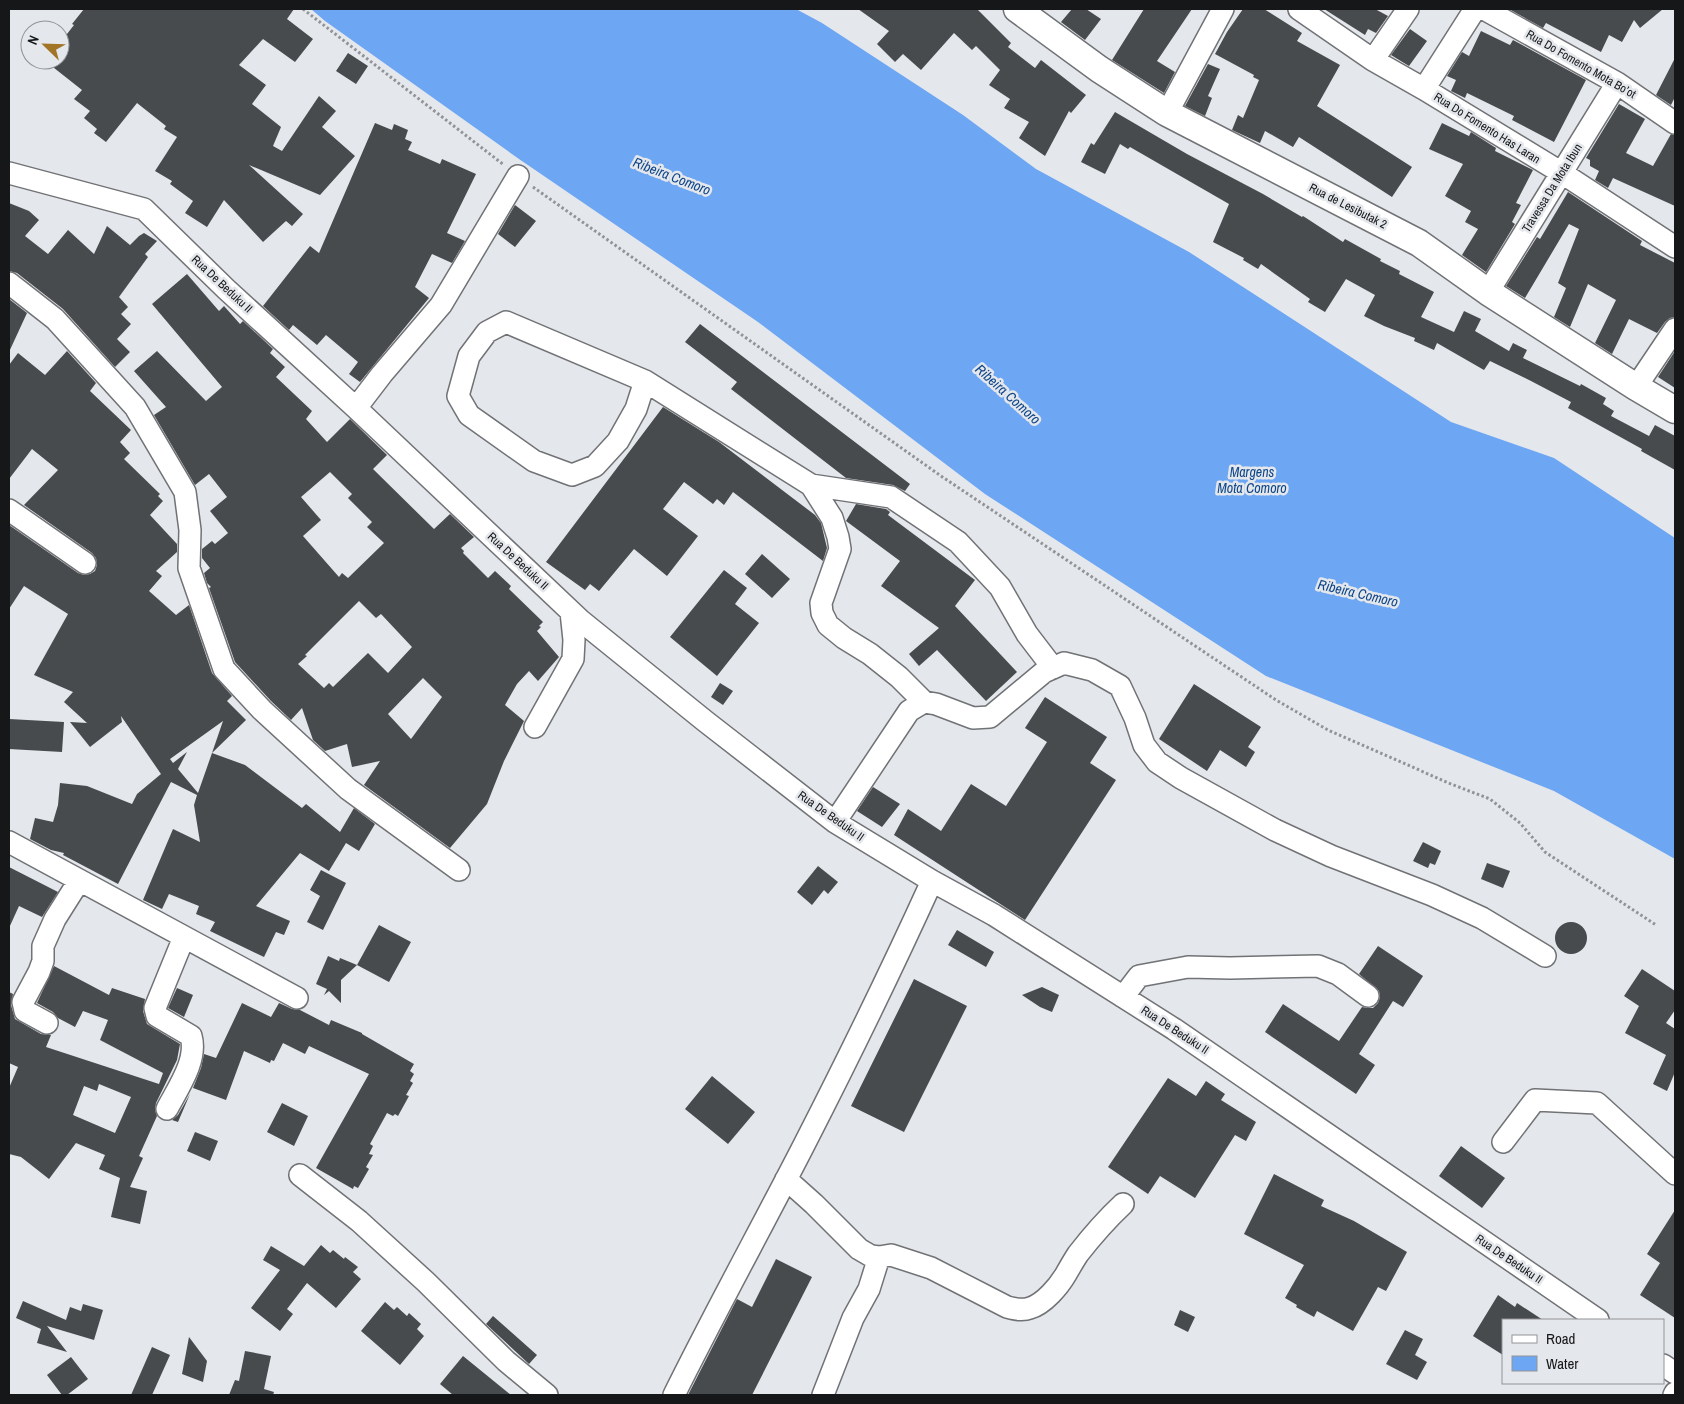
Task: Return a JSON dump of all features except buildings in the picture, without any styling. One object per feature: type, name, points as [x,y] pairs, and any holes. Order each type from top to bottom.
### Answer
[{"type":"main road","name":"Rua de Lesibutak 2","points":[[1017,9],[1099,69],[1167,113],[1419,243],[1488,292],[1675,410]]},
{"type":"street","points":[[1167,113],[1223,9]]},
{"type":"street","name":"Rua Do Fomento Has Laran","points":[[1299,9],[1373,60],[1562,173],[1675,247]]},
{"type":"street","points":[[1373,60],[1408,9]]},
{"type":"street","points":[[1424,89],[1475,9]]},
{"type":"street","name":"Rua Do Fomento Mota Bo’ot","points":[[1484,9],[1617,83],[1675,123]]},
{"type":"street","name":"Travessa Da Mota Ibun","points":[[1488,292],[1617,83]]},
{"type":"street","name":"Rua De Beduku II","points":[[9,173],[144,209],[226,289],[356,408],[571,612],[705,721],[834,822],[932,881],[994,915],[1124,996],[1597,1319]]},
{"type":"street","points":[[356,408],[382,374],[441,306],[518,176]]},
{"type":"street","points":[[9,283],[55,319],[134,407],[184,492],[190,530],[189,568],[224,669],[262,710],[348,789],[459,870]]},
{"type":"street","points":[[645,381],[636,409],[618,441],[595,466],[572,475],[534,461],[469,415],[458,396],[469,356],[487,332],[506,322],[645,381],[811,485],[891,497],[958,542],[1000,587],[1027,634],[1053,668]]},
{"type":"street","points":[[1636,387],[1675,329]]},
{"type":"street","points":[[811,485],[832,518],[840,549],[821,602],[822,614],[828,625],[898,676],[924,702],[936,704],[973,718],[990,716],[1044,672],[1064,663],[1092,670],[1120,686],[1135,718],[1144,745],[1157,762],[1181,778],[1275,830],[1331,856],[1432,894],[1482,918],[1545,956]]},
{"type":"street","points":[[9,510],[85,563]]},
{"type":"street","points":[[536,727],[573,659],[574,640],[571,612]]},
{"type":"street","points":[[834,822],[909,711],[924,702]]},
{"type":"street","points":[[9,842],[297,998]]},
{"type":"street","points":[[47,1023],[25,1011],[23,1002],[39,972],[43,961],[43,946],[55,919],[80,881]]},
{"type":"street","points":[[674,1395],[886,983],[932,881]]},
{"type":"street","points":[[167,1109],[184,1076],[193,1045],[191,1036],[158,1016],[155,1008],[184,937]]},
{"type":"street","points":[[1124,996],[1139,976],[1188,967],[1318,966],[1338,974],[1368,996]]},
{"type":"street","points":[[1503,1142],[1535,1100],[1596,1103],[1675,1174]]},
{"type":"street","points":[[300,1175],[359,1222],[426,1282],[506,1362],[547,1395]]},
{"type":"street","points":[[786,1179],[859,1249],[871,1256],[891,1255],[915,1262],[931,1268],[1007,1307],[1018,1310],[1039,1304],[1051,1292],[1065,1276],[1077,1256],[1095,1233],[1123,1204]]},
{"type":"street","points":[[823,1395],[852,1318],[869,1289],[879,1257]]},
{"type":"street","points":[[1664,1366],[1675,1373]]},
{"type":"path","points":[[303,9],[518,176],[932,470],[1276,700],[1328,730],[1490,800],[1520,823],[1545,852],[1656,925]]},
{"type":"water","name":"Margens Mota Comoro","points":[[311,9],[796,9],[822,23],[963,115],[1036,169],[1189,252],[1451,422],[1554,458],[1675,538],[1675,859],[1554,791],[1266,676],[985,494],[758,322],[519,159],[325,21]]},
{"type":"water label","name":"Ribeira Comoro","points":[[672,176]]},
{"type":"water label","name":"Ribeira Comoro","points":[[1008,394]]},
{"type":"water label","name":"Ribeira Comoro","points":[[1358,593]]}]
